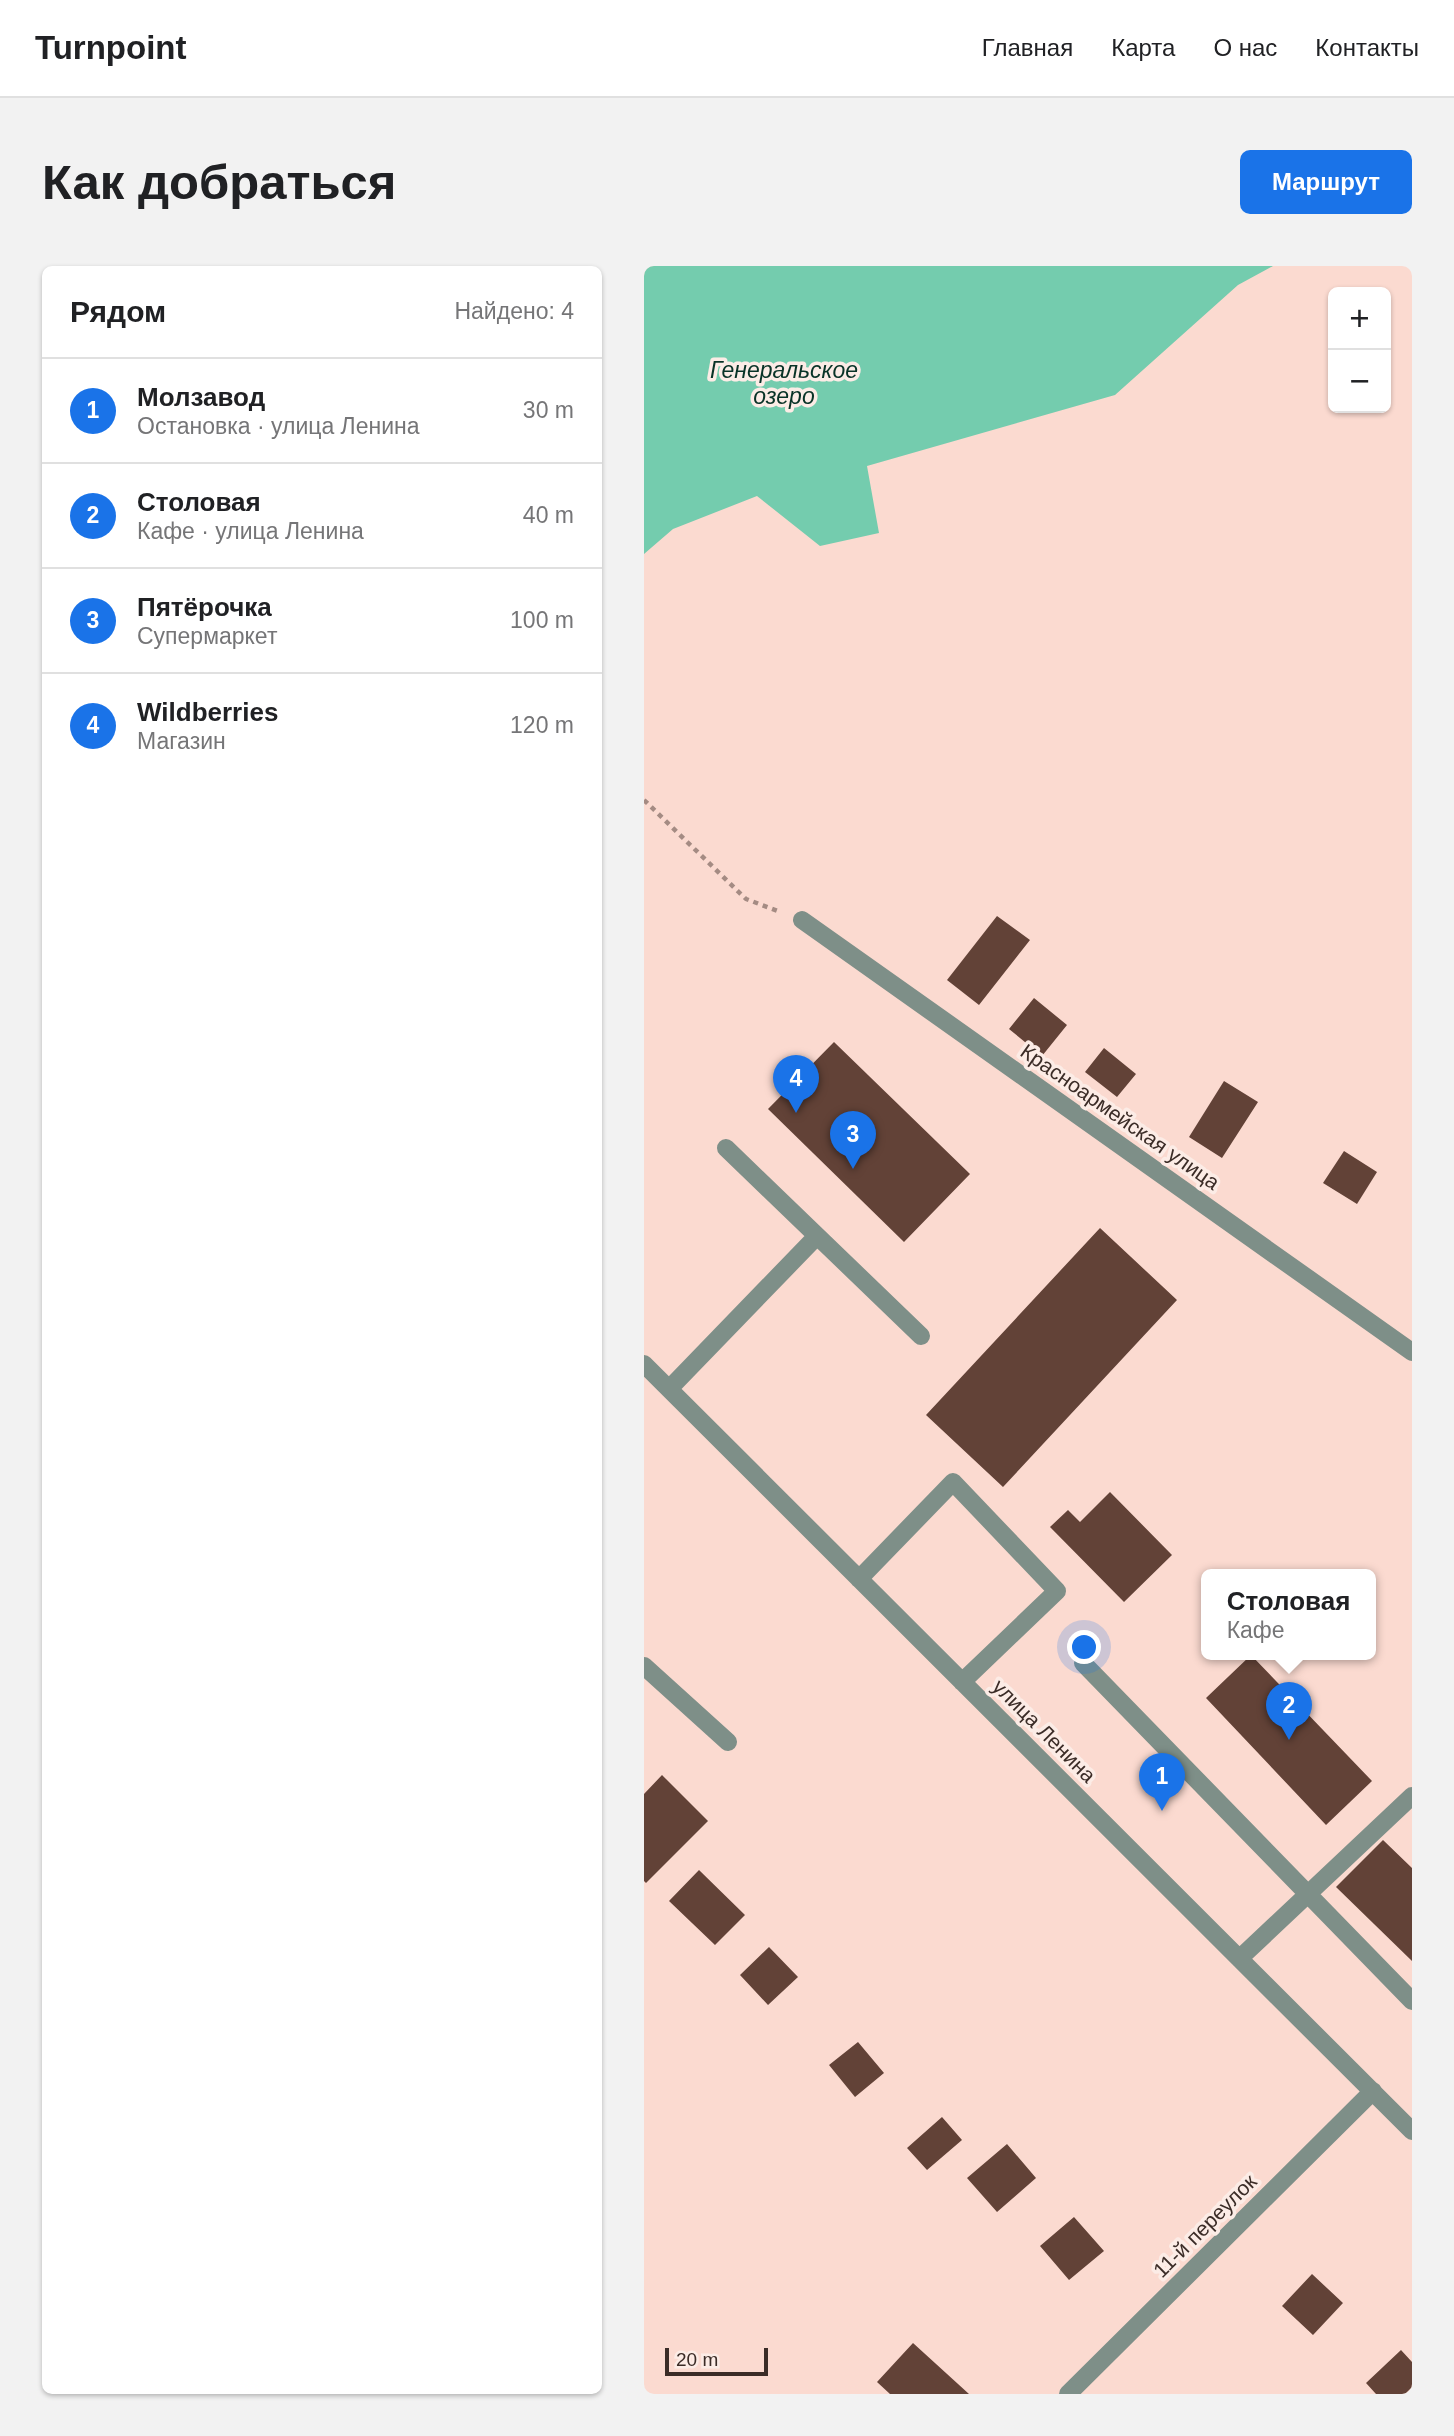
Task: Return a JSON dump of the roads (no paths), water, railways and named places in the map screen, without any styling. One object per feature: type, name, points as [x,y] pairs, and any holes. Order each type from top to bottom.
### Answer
[{"type":"street","name":"Красноармейская улица","points":[[802,920],[1412,1352]]},
{"type":"street","points":[[726,1148],[921,1336]]},
{"type":"street","points":[[669,1389],[817,1236]]},
{"type":"street","name":"улица Ленина","points":[[644,1364],[1412,2131]]},
{"type":"street","points":[[859,1579],[953,1482],[1057,1591],[962,1682]]},
{"type":"street","points":[[1083,1663],[1412,2001]]},
{"type":"street","points":[[644,1666],[728,1742]]},
{"type":"street","points":[[1240,1958],[1412,1796]]},
{"type":"street","name":"11-й переулок","points":[[1068,2394],[1373,2091]]},
{"type":"water","name":"Генеральское озеро","points":[[644,266],[1273,266],[1238,285],[1115,395],[867,466],[879,533],[820,546],[757,496],[673,529],[644,554]]},
{"type":"place","name":"Wildberries","points":[[796,1113]]},
{"type":"place","name":"Пятёрочка","points":[[853,1169]]},
{"type":"place","name":"Столовая","points":[[1289,1740]]},
{"type":"place","name":"Молзавод","points":[[1162,1811]]}]
